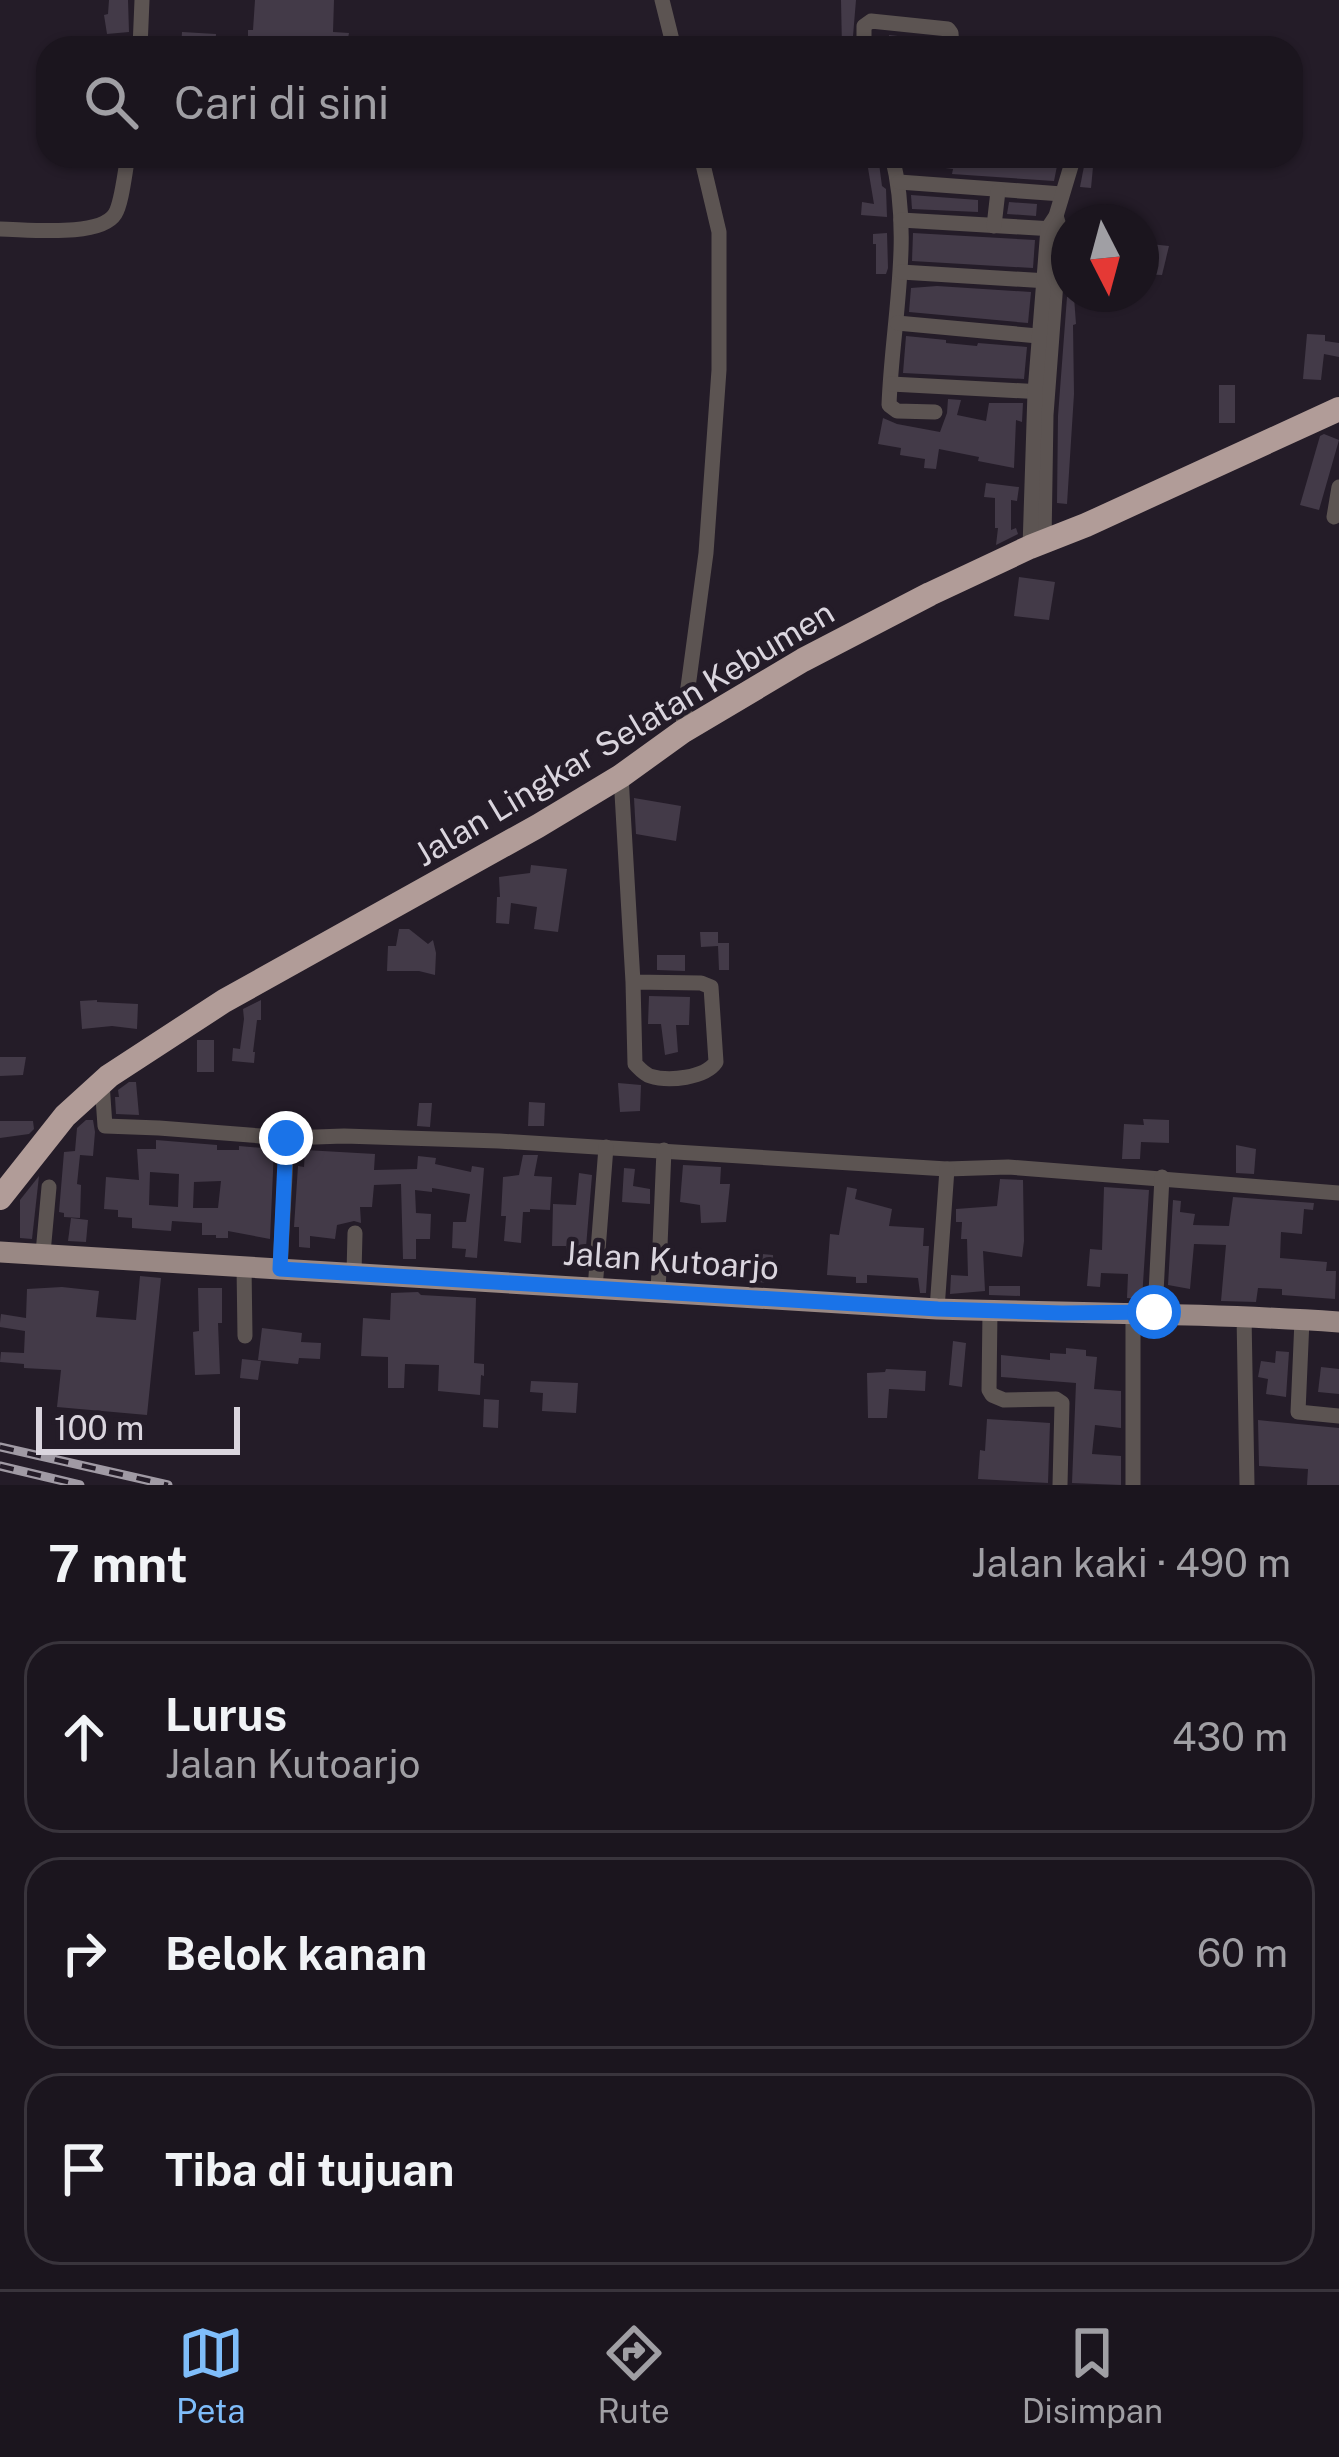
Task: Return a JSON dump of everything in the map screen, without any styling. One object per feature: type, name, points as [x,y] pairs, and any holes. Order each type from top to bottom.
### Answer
[{"type":"highway","name":"Jalan Lingkar Selatan Kebumen","points":[[0,1198],[65,1116],[102,1083],[224,1001],[538,826],[682,732],[835,643],[1037,544],[1339,409]]},
{"type":"main road","name":"Jalan Kutoarjo","points":[[0,1252],[938,1309],[1144,1312],[1339,1322]]},
{"type":"street","points":[[140,36],[142,0]]},
{"type":"street","points":[[662,0],[671,36]]},
{"type":"street","points":[[864,36],[864,26],[871,21],[948,29],[952,36]]},
{"type":"street","points":[[0,229],[78,230],[107,222],[116,214],[126,168]]},
{"type":"street","points":[[682,732],[706,554],[719,370],[719,232],[704,168]]},
{"type":"street","points":[[895,168],[902,272],[890,408],[935,412]]},
{"type":"street","points":[[1059,204],[1070,168]]},
{"type":"street","points":[[899,182],[1062,194]]},
{"type":"street","points":[[994,226],[998,191]]},
{"type":"street","points":[[901,220],[1051,224]]},
{"type":"street","points":[[1037,544],[1051,252]]},
{"type":"street","points":[[902,272],[1048,281]]},
{"type":"street","points":[[897,323],[1045,337]]},
{"type":"street","points":[[891,383],[1041,392]]},
{"type":"street","points":[[1334,517],[1339,487]]},
{"type":"street","points":[[621,776],[635,1064],[652,1077],[709,1072],[716,1062],[711,987],[633,982]]},
{"type":"street","points":[[102,1083],[105,1126],[286,1138],[344,1136],[606,1147],[946,1168],[1009,1167],[1339,1192]]},
{"type":"street","points":[[280,1269],[286,1138]]},
{"type":"street","points":[[595,1288],[606,1147]]},
{"type":"street","points":[[658,1294],[664,1150]]},
{"type":"street","points":[[938,1309],[946,1168]]},
{"type":"street","points":[[1133,1485],[1144,1312],[1162,1178]]},
{"type":"street","points":[[43,1253],[49,1187]]},
{"type":"street","points":[[354,1274],[356,1233]]},
{"type":"street","points":[[244,1266],[245,1336]]},
{"type":"street","points":[[990,1311],[992,1395],[1004,1400],[1062,1402],[1060,1485]]},
{"type":"street","points":[[1244,1316],[1247,1485]]},
{"type":"street","points":[[1302,1320],[1298,1412],[1339,1416]]},
{"type":"building","points":[[109,0],[128,0],[129,32],[107,34],[104,15]]},
{"type":"building","points":[[255,0],[334,0],[333,32],[349,33],[248,36],[248,30],[253,30]]},
{"type":"building","points":[[841,0],[856,0],[853,36],[842,36]]},
{"type":"building","points":[[182,32],[216,34],[216,36],[182,36]]},
{"type":"building","points":[[868,168],[880,168],[887,217],[861,215],[862,202],[874,204]]},
{"type":"building","points":[[945,168],[1057,168],[1054,181],[952,174],[953,169]]},
{"type":"building","points":[[1084,168],[1093,168],[1091,188],[1080,187]]},
{"type":"building","points":[[911,195],[978,200],[978,212],[912,209]]},
{"type":"building","points":[[1009,202],[1037,204],[1036,216],[1007,214]]},
{"type":"building","points":[[887,233],[888,268],[886,274],[876,274],[873,234]]},
{"type":"building","points":[[913,233],[1035,240],[1033,268],[912,261]]},
{"type":"building","points":[[1159,245],[1169,246],[1159,275]]},
{"type":"building","points":[[911,288],[1031,292],[1028,323],[909,312]]},
{"type":"building","points":[[1066,312],[1075,312],[1067,504],[1057,503]]},
{"type":"building","points":[[1307,334],[1325,335],[1325,341],[1339,343],[1339,357],[1324,354],[1321,380],[1303,379]]},
{"type":"building","points":[[906,336],[1027,347],[1024,379],[903,373]]},
{"type":"building","points":[[1219,385],[1235,385],[1235,423],[1219,423]]},
{"type":"building","points":[[948,399],[961,400],[957,415],[986,421],[989,403],[1023,403],[1022,422],[1016,420],[1014,468],[939,449],[936,469],[924,468],[925,459],[900,455],[901,448],[878,444],[883,418],[940,432]]},
{"type":"building","points":[[1324,434],[1339,440],[1319,510],[1300,505]]},
{"type":"building","points":[[986,483],[1019,487],[1017,501],[1011,500],[1011,530],[1016,528],[1018,534],[996,545],[995,498],[984,497]]},
{"type":"building","points":[[1019,577],[1055,582],[1049,620],[1014,616]]},
{"type":"building","points":[[634,798],[681,806],[676,841],[636,834]]},
{"type":"building","points":[[531,865],[567,869],[558,932],[534,929],[537,907],[511,903],[509,924],[496,923],[499,877],[530,873]]},
{"type":"building","points":[[399,929],[409,929],[428,944],[433,940],[435,975],[387,971],[388,946],[396,946]]},
{"type":"building","points":[[700,932],[718,932],[718,943],[729,943],[729,970],[719,970],[718,946],[701,947]]},
{"type":"building","points":[[657,955],[685,955],[685,971],[657,970]]},
{"type":"building","points":[[649,996],[690,997],[689,1025],[676,1025],[678,1052],[665,1055],[661,1024],[648,1024]]},
{"type":"building","points":[[261,1000],[254,1063],[232,1061],[233,1048],[240,1049],[243,1009]]},
{"type":"building","points":[[80,1001],[138,1004],[137,1029],[82,1029]]},
{"type":"building","points":[[197,1040],[214,1040],[214,1072],[197,1072]]},
{"type":"building","points":[[0,1057],[26,1057],[23,1075],[0,1076]]},
{"type":"building","points":[[129,1082],[136,1082],[139,1115],[116,1114],[115,1097]]},
{"type":"building","points":[[618,1083],[641,1085],[640,1111],[620,1112]]},
{"type":"building","points":[[529,1102],[545,1103],[544,1126],[528,1126]]},
{"type":"building","points":[[419,1103],[432,1103],[430,1127],[417,1126]]},
{"type":"building","points":[[1143,1119],[1169,1120],[1169,1143],[1141,1142],[1140,1159],[1122,1159],[1124,1124],[1144,1125]]},
{"type":"building","points":[[93,1120],[95,1132],[93,1156],[80,1155],[80,1218],[64,1217],[59,1212],[64,1152],[75,1151],[77,1128]]},
{"type":"building","points":[[0,1121],[33,1121],[34,1129],[0,1138]]},
{"type":"building","points":[[156,1140],[217,1145],[217,1150],[239,1150],[239,1146],[274,1149],[270,1239],[228,1231],[228,1238],[202,1235],[202,1223],[172,1221],[171,1231],[132,1228],[132,1218],[104,1209],[106,1177],[139,1180],[137,1149],[156,1149]],"holes":[[[150,1172],[179,1174],[178,1207],[149,1205]],[[221,1181],[218,1208],[193,1208],[194,1182]]]},
{"type":"building","points":[[1236,1145],[1256,1149],[1254,1174],[1236,1173]]},
{"type":"building","points":[[305,1150],[375,1154],[374,1170],[417,1169],[418,1156],[471,1172],[472,1166],[484,1168],[477,1258],[465,1257],[466,1249],[452,1248],[453,1222],[466,1222],[470,1194],[432,1188],[432,1192],[415,1190],[416,1213],[431,1214],[430,1239],[416,1239],[416,1259],[403,1259],[401,1184],[374,1185],[372,1207],[360,1207],[361,1223],[337,1225],[335,1239],[310,1236],[310,1248],[299,1247],[299,1227],[294,1227],[298,1166],[304,1167]]},
{"type":"building","points":[[523,1155],[538,1155],[534,1176],[552,1177],[550,1210],[523,1212],[521,1243],[504,1241],[503,1177],[519,1175]]},
{"type":"building","points":[[683,1165],[721,1167],[720,1184],[730,1184],[726,1222],[701,1223],[700,1205],[680,1202]]},
{"type":"building","points":[[624,1168],[635,1169],[633,1186],[650,1189],[650,1204],[622,1202]]},
{"type":"building","points":[[579,1173],[592,1175],[580,1266],[566,1265],[566,1246],[552,1246],[553,1204],[576,1205]]},
{"type":"building","points":[[39,1176],[32,1239],[20,1238],[20,1200]]},
{"type":"building","points":[[1000,1179],[1023,1180],[1022,1257],[983,1251],[985,1291],[950,1294],[951,1275],[968,1276],[967,1239],[961,1239],[962,1222],[956,1222],[956,1209],[997,1206]]},
{"type":"building","points":[[847,1187],[857,1189],[855,1199],[892,1209],[889,1226],[924,1228],[923,1246],[929,1246],[926,1293],[920,1293],[918,1278],[867,1275],[867,1283],[856,1283],[856,1277],[827,1275],[830,1234],[839,1235]]},
{"type":"building","points":[[1104,1187],[1149,1190],[1142,1299],[1127,1298],[1128,1274],[1101,1273],[1100,1287],[1087,1286],[1090,1249],[1102,1250]]},
{"type":"building","points":[[1233,1197],[1314,1203],[1313,1210],[1304,1209],[1302,1234],[1281,1232],[1280,1258],[1327,1262],[1326,1271],[1336,1271],[1335,1299],[1258,1288],[1256,1302],[1221,1301],[1226,1245],[1194,1244],[1190,1289],[1168,1285],[1173,1200],[1181,1201],[1180,1212],[1195,1214],[1193,1225],[1229,1226]]},
{"type":"building","points":[[71,1218],[88,1220],[86,1242],[68,1241]]},
{"type":"building","points":[[753,1253],[773,1255],[774,1283],[754,1282]]},
{"type":"building","points":[[140,1276],[161,1278],[147,1415],[57,1407],[61,1370],[0,1362],[1,1352],[24,1353],[25,1331],[0,1327],[0,1323],[1,1314],[26,1318],[27,1289],[99,1291],[96,1317],[136,1320]]},
{"type":"building","points":[[989,1286],[1020,1286],[1020,1296],[989,1295]]},
{"type":"building","points":[[198,1288],[222,1288],[220,1374],[195,1375]]},
{"type":"building","points":[[391,1293],[476,1298],[474,1363],[484,1364],[480,1395],[438,1391],[439,1365],[405,1364],[404,1388],[388,1388],[388,1357],[361,1356],[363,1318],[390,1320]]},
{"type":"building","points":[[262,1328],[302,1333],[301,1342],[321,1343],[320,1359],[299,1358],[298,1364],[258,1360]]},
{"type":"building","points":[[953,1341],[966,1343],[962,1387],[949,1385]]},
{"type":"building","points":[[1066,1348],[1086,1350],[1086,1356],[1097,1357],[1094,1389],[1121,1391],[1121,1428],[1095,1425],[1092,1454],[1121,1456],[1121,1485],[1072,1483],[1076,1383],[1001,1377],[1001,1355],[1050,1360],[1050,1353],[1066,1354]]},
{"type":"building","points":[[1276,1351],[1289,1352],[1286,1397],[1266,1394],[1268,1379],[1258,1377],[1261,1361],[1275,1363]]},
{"type":"building","points":[[242,1359],[261,1361],[258,1380],[240,1378]]},
{"type":"building","points":[[1321,1367],[1339,1369],[1339,1394],[1318,1392]]},
{"type":"building","points":[[926,1371],[925,1391],[889,1389],[887,1418],[868,1418],[867,1373]]},
{"type":"building","points":[[531,1381],[578,1383],[576,1413],[542,1411],[543,1393],[530,1392]]},
{"type":"building","points":[[484,1399],[499,1400],[498,1428],[483,1427]]},
{"type":"building","points":[[987,1419],[1050,1423],[1048,1483],[978,1479]]},
{"type":"building","points":[[1258,1420],[1339,1428],[1339,1485],[1307,1485],[1308,1469],[1259,1466]]},
{"type":"railway","points":[[0,1447],[168,1485]]},
{"type":"railway","points":[[0,1466],[80,1485]]},
{"type":"route","points":[[286,1138],[280,1269],[938,1309],[1154,1312]]}]
